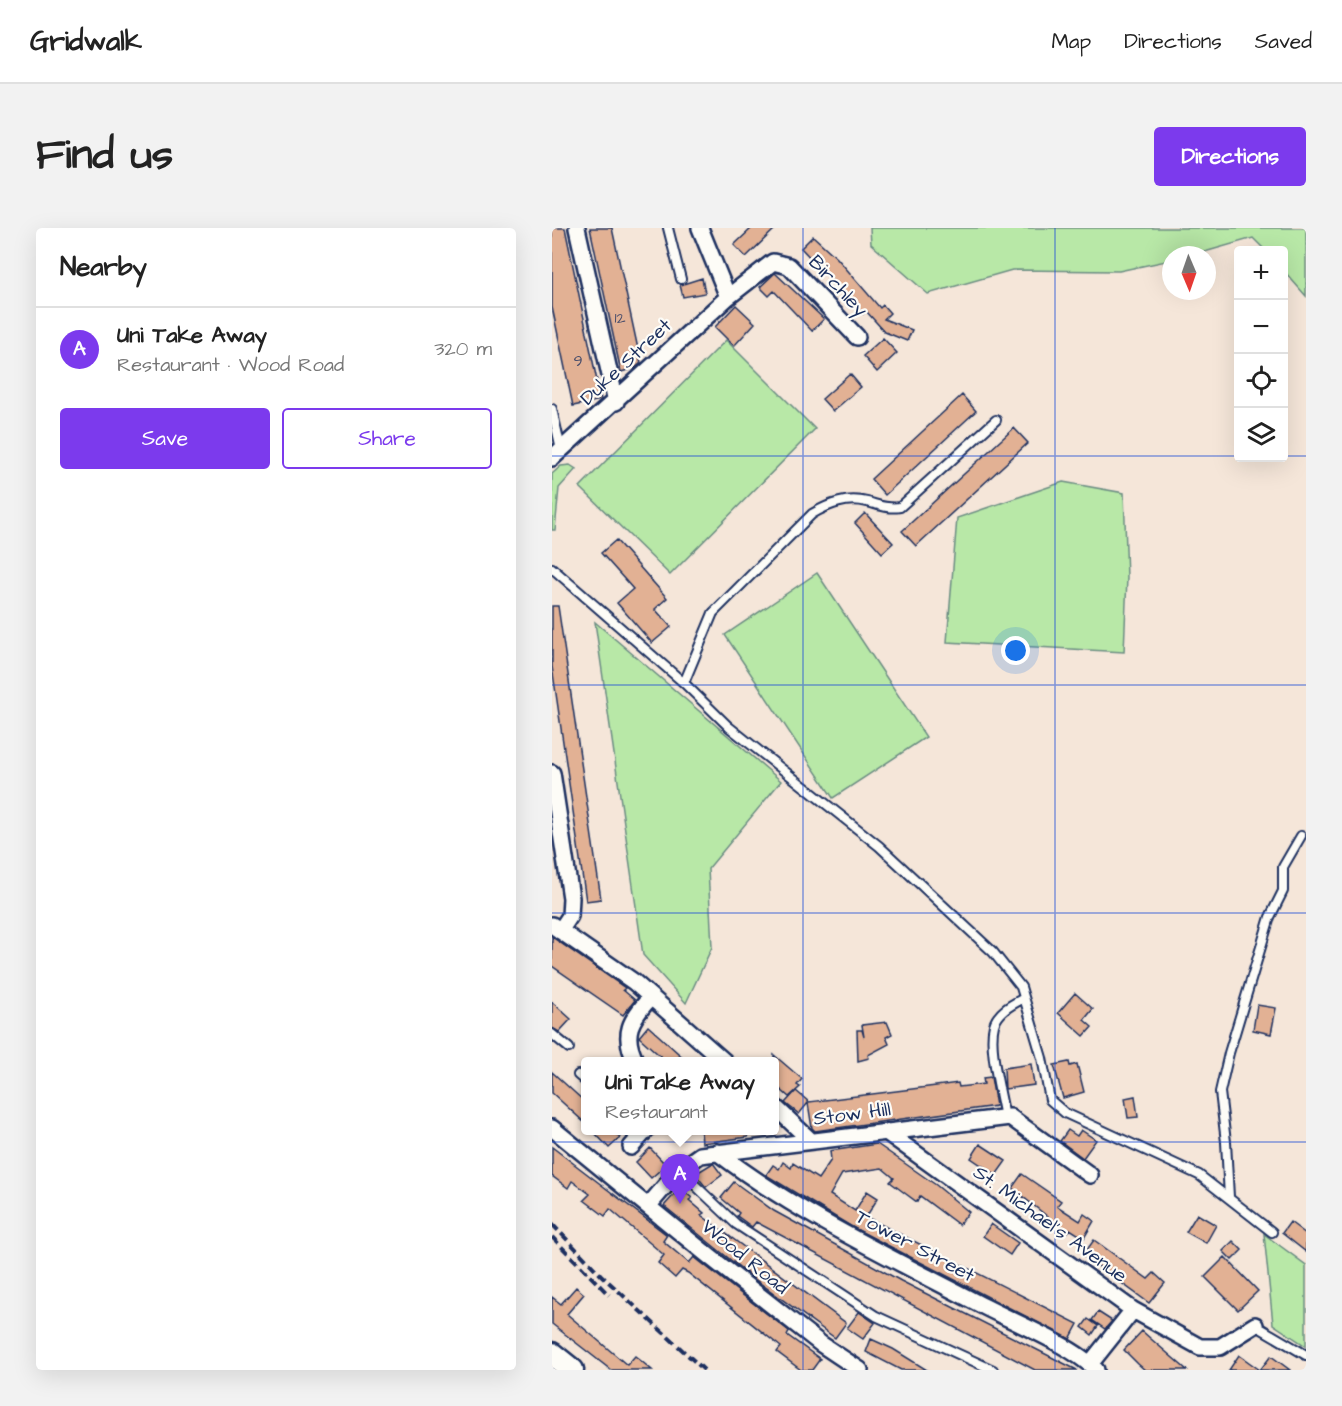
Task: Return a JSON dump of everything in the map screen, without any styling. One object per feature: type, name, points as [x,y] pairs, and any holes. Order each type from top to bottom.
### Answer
[{"type":"main road","points":[[552,1354],[572,1370]]},
{"type":"street","points":[[577,228],[615,402]]},
{"type":"street","points":[[707,231],[728,297]]},
{"type":"street","name":"Birchley","points":[[728,297],[772,262],[789,266],[857,337]]},
{"type":"street","name":"Duke Street","points":[[556,453],[615,402],[728,297]]},
{"type":"street","points":[[552,773],[571,898],[570,916],[556,928],[634,982],[719,1057]]},
{"type":"street","points":[[634,1057],[627,1042],[633,1018],[650,998]]},
{"type":"street","points":[[779,1111],[810,1140]]},
{"type":"street","points":[[1007,1118],[1090,1175]]},
{"type":"street","name":"Stow Hill","points":[[649,1205],[679,1170],[700,1155],[1007,1118]]},
{"type":"street","name":"Wood Road","points":[[552,1128],[756,1294],[821,1344],[860,1370]]},
{"type":"street","name":"St. Michael's Avenue","points":[[886,1132],[1133,1310],[1093,1367]]},
{"type":"street","name":"Tower Street","points":[[717,1152],[754,1181],[846,1234],[1093,1367]]},
{"type":"street","points":[[1133,1310],[1200,1347],[1220,1347],[1256,1325]]},
{"type":"lane","points":[[668,228],[681,279]]},
{"type":"lane","points":[[552,409],[556,453]]},
{"type":"lane","points":[[684,684],[713,613],[812,514],[825,506],[846,501],[864,501],[886,507],[900,507],[996,420]]},
{"type":"lane","points":[[552,568],[684,684],[729,727],[879,846],[993,952],[1021,987],[1050,1100],[1065,1113],[1199,1175],[1272,1232]]},
{"type":"lane","points":[[1229,1197],[1220,1092],[1270,917],[1283,891],[1283,867],[1300,836]]},
{"type":"lane","points":[[1007,1118],[993,1039],[994,1024],[1000,1014],[1024,998]]},
{"type":"lane","points":[[552,1034],[569,1048]]},
{"type":"lane","points":[[578,1075],[581,1078]]},
{"type":"lane","points":[[679,1170],[736,1224],[876,1316],[993,1370]]},
{"type":"lane","points":[[1256,1325],[1306,1355]]},
{"type":"green space","points":[[870,228],[1306,228],[1306,296],[1288,276],[1288,246],[1261,246],[1253,238],[1216,249],[1216,246],[1162,246],[1162,262],[1119,271],[1012,270],[928,294],[871,244]]},
{"type":"green space","points":[[726,340],[815,429],[670,575],[580,487]]},
{"type":"green space","points":[[570,465],[576,469],[559,488],[555,530],[552,530],[552,474],[561,466]]},
{"type":"green space","points":[[1063,482],[1124,493],[1127,577],[1124,652],[947,642],[957,518]]},
{"type":"green space","points":[[817,573],[926,737],[833,798],[725,635]]},
{"type":"green space","points":[[595,622],[781,781],[708,869],[712,947],[686,1003],[643,955]]},
{"type":"green space","points":[[1264,1234],[1306,1265],[1306,1346],[1273,1324]]},
{"type":"building","points":[[552,228],[565,228],[601,400],[573,406],[552,307]]},
{"type":"building","points":[[590,228],[612,228],[641,363],[635,368],[621,372]]},
{"type":"building","points":[[752,228],[776,228],[746,257],[734,245]]},
{"type":"building","points":[[813,236],[837,258],[880,308],[883,305],[890,313],[884,319],[912,330],[907,341],[885,332],[866,311],[863,314],[801,248]]},
{"type":"building","points":[[775,273],[824,319],[812,331],[774,291],[769,296],[760,287]]},
{"type":"building","points":[[702,278],[705,293],[683,297],[680,285]]},
{"type":"building","points":[[736,305],[755,323],[734,346],[715,327]]},
{"type":"building","points":[[883,338],[897,353],[877,372],[863,356]]},
{"type":"building","points":[[850,374],[861,387],[833,411],[822,399]]},
{"type":"building","points":[[962,395],[976,411],[885,495],[871,479]]},
{"type":"building","points":[[1014,428],[1028,443],[916,546],[902,531]]},
{"type":"building","points":[[865,513],[893,543],[882,553],[855,523]]},
{"type":"building","points":[[616,540],[667,598],[655,609],[671,627],[652,643],[617,603],[633,589],[601,553]]},
{"type":"building","points":[[552,606],[558,606],[601,899],[586,901],[552,666]]},
{"type":"building","points":[[552,937],[625,988],[623,990],[635,1000],[623,1015],[552,966]]},
{"type":"building","points":[[1075,993],[1093,1009],[1084,1020],[1092,1027],[1084,1036],[1058,1013]]},
{"type":"building","points":[[552,1002],[571,1019],[559,1032],[552,1028]]},
{"type":"building","points":[[1257,1005],[1276,1008],[1271,1034],[1253,1030]]},
{"type":"building","points":[[887,1022],[892,1034],[886,1037],[889,1044],[868,1055],[869,1058],[858,1061],[857,1030],[862,1030],[864,1037],[862,1025]]},
{"type":"building","points":[[648,1026],[682,1057],[661,1057],[639,1037]]},
{"type":"building","points":[[779,1059],[802,1079],[797,1085],[800,1087],[789,1097],[779,1088]]},
{"type":"building","points":[[1069,1062],[1070,1066],[1077,1064],[1084,1092],[1063,1098],[1054,1065]]},
{"type":"building","points":[[1031,1064],[1034,1085],[1005,1089],[1004,1068]]},
{"type":"building","points":[[552,1072],[581,1098],[581,1119],[552,1093]]},
{"type":"building","points":[[991,1077],[996,1106],[815,1131],[812,1128],[808,1103],[799,1114],[785,1103],[796,1091],[809,1102],[958,1083],[959,1087],[984,1084],[983,1078]]},
{"type":"building","points":[[1135,1096],[1138,1117],[1128,1118],[1125,1098]]},
{"type":"building","points":[[1068,1130],[1077,1136],[1081,1130],[1096,1140],[1083,1158],[1060,1141]]},
{"type":"building","points":[[597,1135],[617,1135],[620,1138],[609,1148]]},
{"type":"building","points":[[701,1135],[748,1135],[748,1137],[702,1143]]},
{"type":"building","points":[[877,1144],[936,1185],[969,1212],[959,1225],[920,1196],[917,1202],[906,1194],[890,1182],[894,1178],[882,1168],[842,1174],[830,1195],[855,1211],[867,1191],[878,1198],[866,1217],[1078,1324],[1070,1339],[852,1227],[766,1175],[773,1165],[779,1169],[783,1162],[791,1168],[793,1163],[818,1179],[831,1160],[830,1151]]},
{"type":"building","points":[[980,1144],[1006,1161],[996,1175],[971,1158]]},
{"type":"building","points":[[552,1147],[667,1235],[663,1241],[689,1263],[694,1257],[789,1331],[787,1335],[820,1359],[812,1370],[801,1370],[777,1352],[781,1347],[688,1273],[682,1270],[675,1278],[658,1263],[664,1255],[610,1209],[605,1216],[584,1200],[590,1194],[572,1181],[568,1188],[552,1176]]},
{"type":"building","points":[[650,1148],[666,1165],[651,1178],[636,1162]]},
{"type":"building","points":[[713,1163],[722,1175],[706,1187],[695,1174]]},
{"type":"building","points":[[1022,1174],[1061,1201],[1057,1206],[1080,1221],[1084,1214],[1094,1221],[1084,1238],[1070,1229],[1068,1232],[1012,1188]]},
{"type":"building","points":[[734,1182],[774,1211],[901,1281],[1077,1370],[1035,1370],[756,1222],[752,1227],[737,1216],[739,1213],[721,1198]]},
{"type":"building","points":[[680,1188],[692,1198],[689,1200],[704,1213],[701,1215],[846,1323],[835,1338],[753,1278],[664,1206]]},
{"type":"building","points":[[1197,1214],[1216,1225],[1206,1243],[1186,1232]]},
{"type":"building","points":[[1290,1222],[1306,1234],[1306,1252],[1282,1233]]},
{"type":"building","points":[[991,1224],[1018,1243],[1010,1255],[983,1236]]},
{"type":"building","points":[[1094,1240],[1148,1279],[1154,1273],[1165,1283],[1149,1303],[1083,1255]]},
{"type":"building","points":[[1233,1241],[1242,1250],[1232,1260],[1223,1251]]},
{"type":"building","points":[[1225,1257],[1258,1291],[1238,1310],[1205,1277]]},
{"type":"building","points":[[576,1287],[584,1294],[567,1314],[627,1365],[635,1356],[652,1370],[611,1370],[552,1324],[552,1297],[561,1304]]},
{"type":"building","points":[[859,1312],[875,1323],[863,1339],[847,1328]]},
{"type":"building","points":[[1098,1312],[1112,1321],[1105,1329],[1092,1320]]},
{"type":"building","points":[[1088,1319],[1098,1326],[1092,1335],[1082,1327]]},
{"type":"building","points":[[1142,1331],[1187,1370],[1145,1370],[1138,1364],[1124,1350]]},
{"type":"building","points":[[871,1339],[893,1349],[927,1370],[901,1370],[866,1352]]},
{"type":"building","points":[[1239,1355],[1260,1370],[1229,1370]]},
{"type":"building","points":[[1271,1356],[1290,1370],[1260,1370]]},
{"type":"railway","points":[[552,1224],[601,1275],[704,1370]]},
{"type":"railway","points":[[552,1237],[609,1295]]},
{"type":"place","name":"Uni Take Away","points":[[680,1204]]}]
